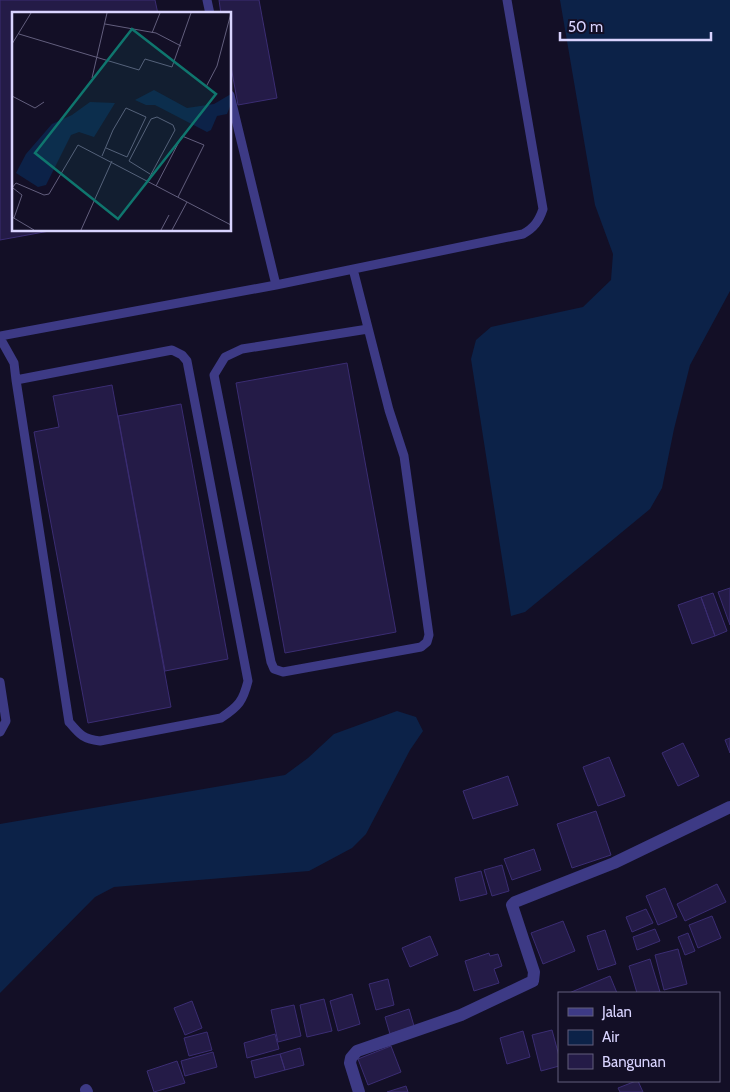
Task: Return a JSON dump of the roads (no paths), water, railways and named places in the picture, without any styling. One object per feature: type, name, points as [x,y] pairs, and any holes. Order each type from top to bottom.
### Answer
[{"type":"street","points":[[359,1092],[350,1063],[357,1051],[461,1015],[532,981],[534,972],[512,905],[515,902],[614,863],[730,807]]},
{"type":"lane","points":[[16,380],[172,350],[182,355],[187,361],[248,681],[244,697],[233,710],[221,718],[100,741],[88,740],[79,734],[69,722],[16,380],[14,363],[0,337],[276,285],[523,234],[531,230],[543,209],[507,0]]},
{"type":"lane","points":[[231,99],[276,285]]},
{"type":"lane","points":[[353,269],[389,410],[404,456],[429,635],[427,642],[421,647],[283,672],[274,669],[271,662],[214,375],[225,357],[242,349],[368,329]]},
{"type":"lane","points":[[0,682],[6,721],[0,732]]},
{"type":"water","points":[[560,0],[730,0],[730,291],[690,365],[662,488],[650,509],[525,612],[511,616],[471,359],[476,340],[491,327],[583,307],[611,280],[613,254],[595,205]]},
{"type":"water","points":[[397,711],[416,717],[423,731],[410,750],[366,834],[352,848],[309,871],[114,887],[95,897],[0,993],[0,824],[285,775],[308,758],[334,734]]}]
